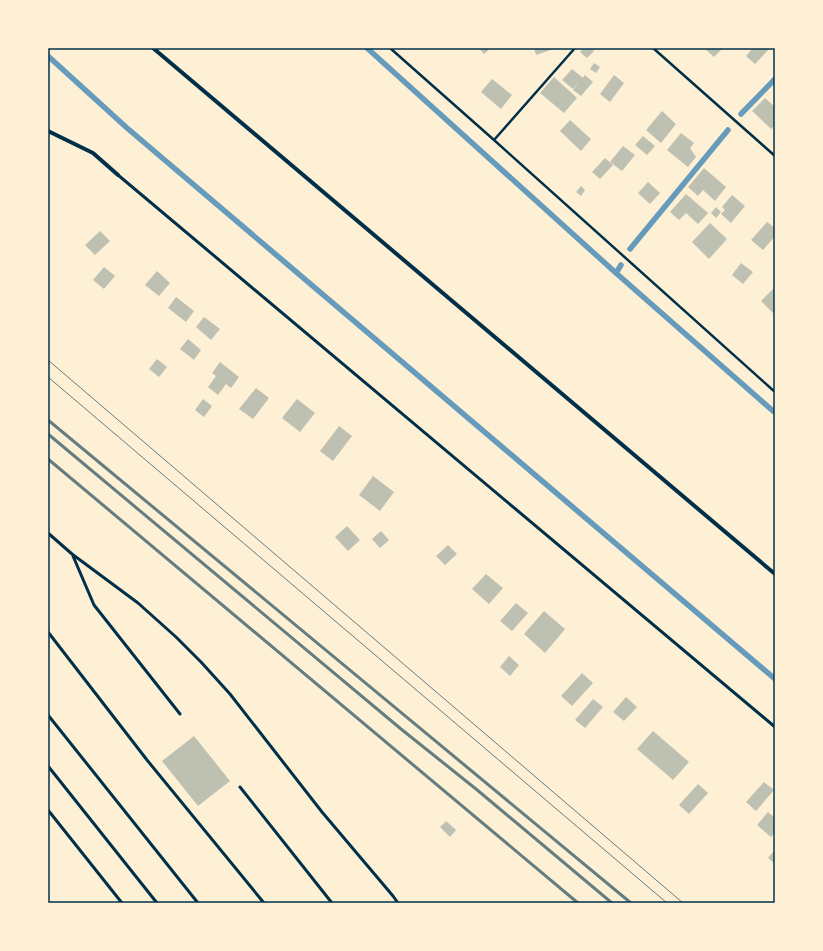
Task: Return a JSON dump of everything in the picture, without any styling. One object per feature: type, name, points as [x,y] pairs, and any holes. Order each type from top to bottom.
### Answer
[{"type":"street","points":[[153,48],[775,574]]},
{"type":"street","points":[[48,131],[93,152],[118,175]]},
{"type":"lane","points":[[118,175],[775,726]]},
{"type":"lane","points":[[48,533],[72,554],[138,604],[176,637],[201,662],[230,694],[322,812],[398,903]]},
{"type":"lane","points":[[72,554],[94,605],[180,714]]},
{"type":"lane","points":[[48,632],[147,760],[264,903]]},
{"type":"lane","points":[[48,715],[198,903]]},
{"type":"lane","points":[[48,766],[156,903]]},
{"type":"lane","points":[[240,787],[332,903]]},
{"type":"lane","points":[[48,810],[122,903]]},
{"type":"path","points":[[390,48],[775,392]]},
{"type":"path","points":[[494,140],[575,48]]},
{"type":"path","points":[[653,48],[775,156]]},
{"type":"building","points":[[479,48],[491,48],[484,54]]},
{"type":"building","points":[[534,48],[556,48],[536,55]]},
{"type":"building","points":[[584,48],[591,48],[594,51],[587,58],[580,52]]},
{"type":"building","points":[[704,48],[723,48],[714,57]]},
{"type":"building","points":[[753,48],[770,48],[755,64],[746,56]]},
{"type":"building","points":[[594,63],[600,67],[596,73],[590,69]]},
{"type":"building","points":[[572,69],[583,78],[573,89],[562,80]]},
{"type":"building","points":[[585,75],[593,82],[581,96],[573,90]]},
{"type":"building","points":[[614,75],[624,83],[610,102],[600,94]]},
{"type":"building","points":[[554,77],[577,98],[564,113],[540,93]]},
{"type":"building","points":[[492,79],[512,95],[501,109],[481,92]]},
{"type":"building","points":[[765,98],[774,106],[775,105],[775,125],[771,129],[752,111]]},
{"type":"building","points":[[662,111],[676,124],[661,143],[646,130]]},
{"type":"building","points":[[570,120],[591,139],[581,151],[560,131]]},
{"type":"building","points":[[681,133],[694,143],[690,148],[696,157],[688,167],[667,150]]},
{"type":"building","points":[[643,136],[655,146],[647,155],[635,145]]},
{"type":"building","points":[[623,146],[635,155],[622,171],[610,162]]},
{"type":"building","points":[[605,158],[613,165],[600,179],[592,172]]},
{"type":"building","points":[[704,168],[726,187],[715,201],[703,190],[698,196],[688,187]]},
{"type":"building","points":[[648,182],[660,193],[650,204],[638,193]]},
{"type":"building","points":[[581,186],[585,190],[581,196],[576,192]]},
{"type":"building","points":[[686,194],[708,213],[698,224],[686,213],[679,220],[670,212]]},
{"type":"building","points":[[732,195],[745,206],[731,223],[721,214],[725,210],[722,207]]},
{"type":"building","points":[[716,207],[721,212],[716,218],[711,213]]},
{"type":"building","points":[[767,222],[775,228],[775,236],[763,250],[751,240]]},
{"type":"building","points":[[710,223],[727,239],[709,259],[692,242]]},
{"type":"building","points":[[100,231],[110,241],[95,255],[85,245]]},
{"type":"building","points":[[741,263],[753,272],[743,284],[732,275]]},
{"type":"building","points":[[104,267],[115,276],[104,289],[93,280]]},
{"type":"building","points":[[157,271],[170,283],[159,296],[145,285]]},
{"type":"building","points":[[775,287],[775,311],[773,313],[761,301]]},
{"type":"building","points":[[176,297],[194,311],[186,322],[168,308]]},
{"type":"building","points":[[204,317],[220,329],[211,340],[196,327]]},
{"type":"building","points":[[188,339],[201,350],[194,360],[180,349]]},
{"type":"building","points":[[157,359],[167,367],[159,377],[149,369]]},
{"type":"building","points":[[220,362],[239,377],[231,388],[226,384],[218,395],[208,387],[216,376],[212,373]]},
{"type":"building","points":[[256,388],[269,398],[253,419],[239,409]]},
{"type":"building","points":[[203,399],[212,406],[204,417],[195,410]]},
{"type":"building","points":[[297,399],[315,413],[300,432],[282,418]]},
{"type":"building","points":[[339,426],[352,436],[333,461],[320,451]]},
{"type":"building","points":[[373,476],[394,492],[380,511],[359,495]]},
{"type":"building","points":[[347,526],[360,540],[348,551],[335,537]]},
{"type":"building","points":[[381,531],[389,540],[380,548],[372,539]]},
{"type":"building","points":[[448,545],[457,554],[445,565],[436,556]]},
{"type":"building","points":[[486,574],[503,588],[489,604],[472,589]]},
{"type":"building","points":[[516,603],[528,613],[512,631],[500,621]]},
{"type":"building","points":[[544,611],[565,629],[545,653],[524,634]]},
{"type":"building","points":[[509,656],[519,665],[510,676],[500,667]]},
{"type":"building","points":[[582,673],[593,683],[572,706],[561,696]]},
{"type":"building","points":[[626,697],[637,707],[624,721],[613,712]]},
{"type":"building","points":[[593,699],[603,707],[585,728],[575,720]]},
{"type":"building","points":[[653,731],[689,762],[673,780],[637,749]]},
{"type":"building","points":[[194,736],[230,781],[198,806],[162,761]]},
{"type":"building","points":[[764,782],[774,790],[756,811],[746,802]]},
{"type":"building","points":[[698,784],[708,793],[689,814],[679,805]]},
{"type":"building","points":[[768,812],[775,818],[775,832],[771,837],[757,825]]},
{"type":"building","points":[[446,821],[456,830],[450,837],[440,827]]},
{"type":"building","points":[[775,850],[775,864],[768,858]]},
{"type":"waterway","points":[[367,48],[616,273],[773,411]]},
{"type":"waterway","points":[[48,56],[127,128],[775,679]]},
{"type":"waterway","points":[[741,114],[775,79]]},
{"type":"waterway","points":[[630,249],[728,130]]},
{"type":"waterway","points":[[616,273],[621,265]]},
{"type":"tram line","points":[[48,360],[683,903]]},
{"type":"tram line","points":[[48,377],[667,903]]},
{"type":"railway","points":[[48,420],[631,903]]},
{"type":"railway","points":[[48,434],[612,903]]},
{"type":"railway","points":[[48,459],[578,903]]}]
